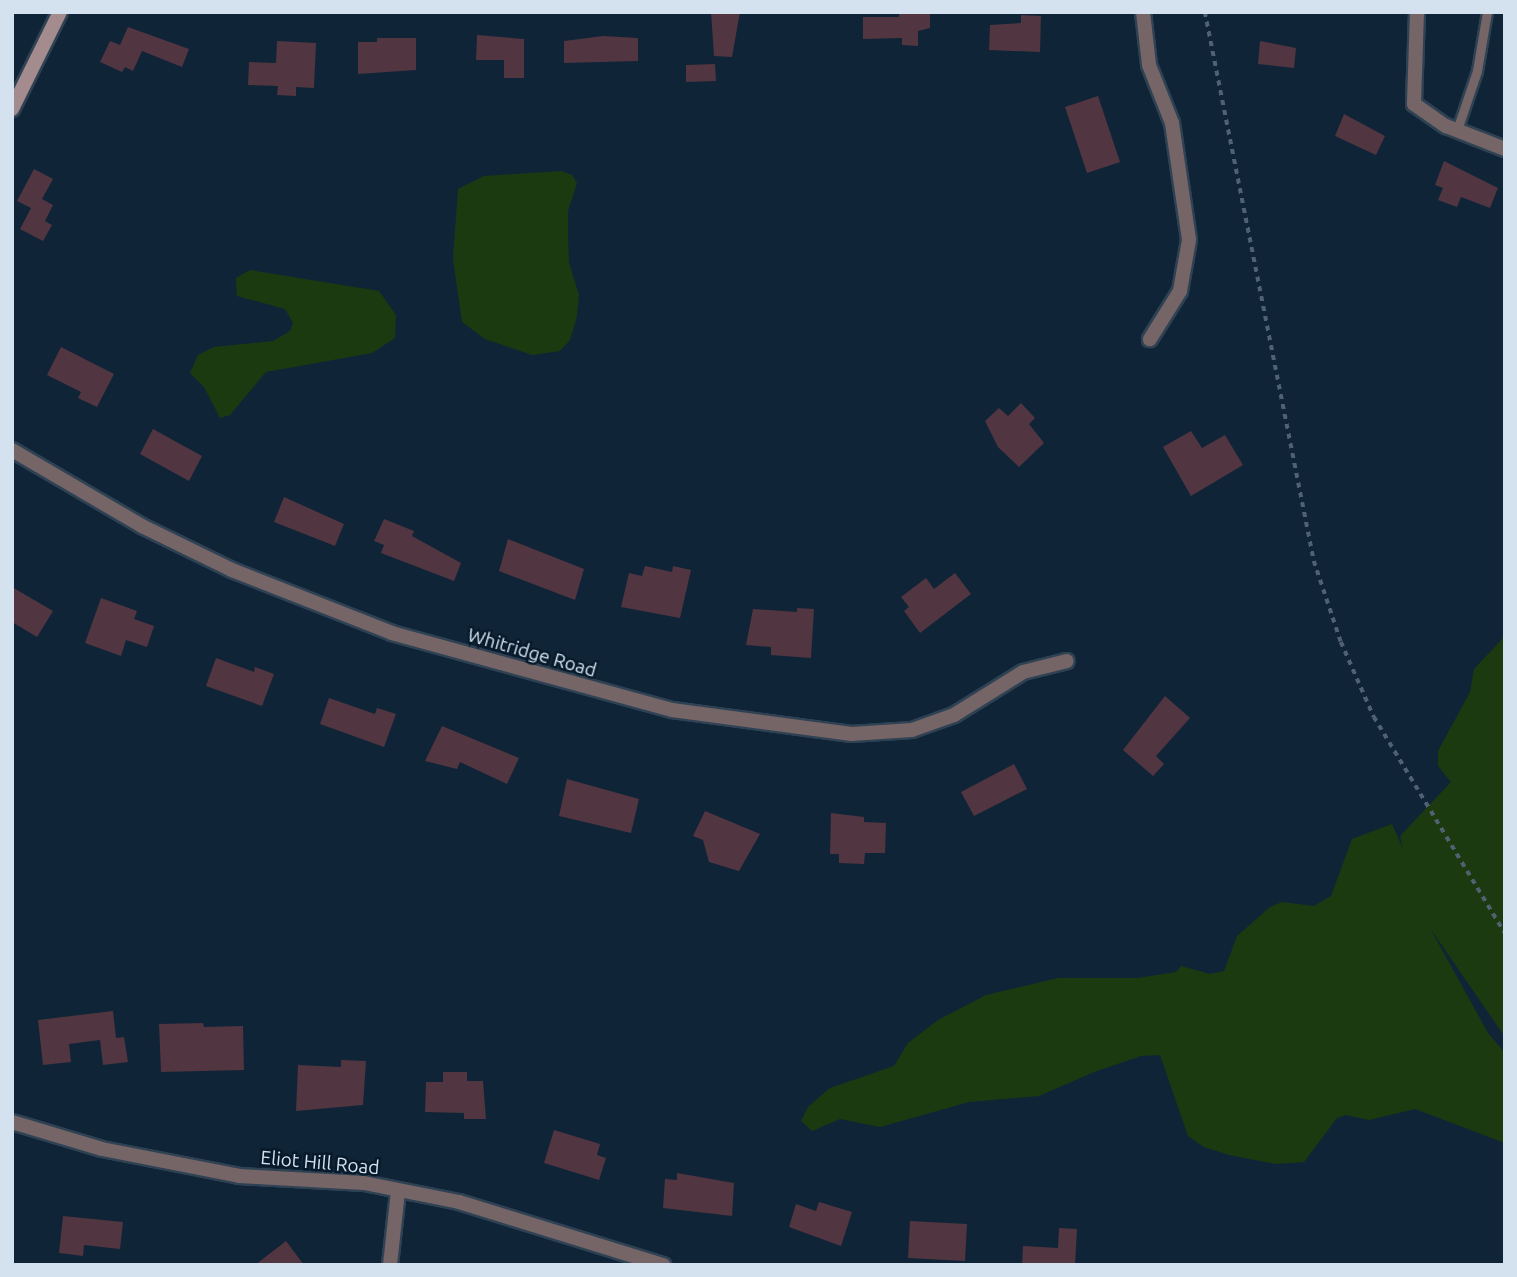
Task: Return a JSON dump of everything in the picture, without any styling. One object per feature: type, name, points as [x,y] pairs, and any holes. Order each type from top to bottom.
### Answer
[{"type":"street","points":[[12,109],[60,12]]},
{"type":"street","points":[[1143,12],[1149,65],[1172,123],[1189,240],[1180,291],[1150,339]]},
{"type":"street","points":[[1417,12],[1414,104],[1424,115],[1505,149]]},
{"type":"street","name":"Whitridge Road","points":[[12,450],[142,526],[232,570],[392,633],[672,710],[852,734],[912,730],[954,715],[1023,672],[1067,662]]},
{"type":"street","name":"Eliot Hill Road","points":[[12,1122],[113,1152],[239,1176],[365,1183],[459,1202],[663,1265]]},
{"type":"street","points":[[390,1265],[398,1191]]},
{"type":"lane","points":[[1457,130],[1477,71],[1488,12]]},
{"type":"path","points":[[1205,12],[1284,416],[1326,596],[1374,717],[1505,933]]},
{"type":"green space","points":[[561,171],[572,175],[577,183],[568,211],[568,236],[569,263],[579,295],[577,316],[570,340],[560,351],[532,355],[485,339],[462,322],[453,259],[458,189],[484,176]]},
{"type":"green space","points":[[250,270],[379,291],[396,315],[395,338],[372,353],[266,372],[230,415],[220,418],[204,387],[190,373],[198,355],[214,347],[273,341],[290,331],[293,323],[285,309],[237,296],[236,278]]},
{"type":"green space","points":[[1505,636],[1505,1037],[1430,928],[1488,1033],[1505,1053],[1505,1143],[1415,1109],[1369,1120],[1346,1115],[1337,1118],[1304,1162],[1276,1164],[1229,1155],[1204,1147],[1188,1136],[1160,1055],[1141,1056],[1094,1072],[1039,1096],[969,1102],[880,1127],[840,1119],[812,1131],[801,1121],[808,1107],[830,1088],[894,1066],[908,1043],[938,1020],[986,995],[1058,978],[1138,978],[1176,972],[1181,966],[1210,974],[1224,971],[1237,936],[1270,907],[1282,902],[1314,906],[1331,896],[1352,839],[1392,824],[1403,849],[1400,836],[1451,782],[1438,766],[1438,751],[1470,692],[1474,669]]},
{"type":"building","points":[[711,12],[740,12],[732,57],[714,56]]},
{"type":"building","points":[[899,12],[930,12],[930,28],[918,31],[918,46],[902,45],[902,38],[863,39],[863,17],[899,17]]},
{"type":"building","points":[[1021,15],[1041,16],[1040,52],[989,50],[990,25],[1021,23]]},
{"type":"building","points":[[128,27],[189,49],[182,67],[142,51],[133,71],[125,67],[122,72],[100,62],[110,41],[120,45]]},
{"type":"building","points":[[477,35],[524,39],[524,78],[504,78],[504,60],[476,60]]},
{"type":"building","points":[[603,36],[638,38],[638,61],[564,63],[564,41]]},
{"type":"building","points":[[377,38],[416,38],[416,70],[358,74],[358,42],[377,42]]},
{"type":"building","points":[[277,41],[316,43],[314,88],[296,87],[296,96],[277,95],[278,86],[248,85],[249,62],[276,63]]},
{"type":"building","points":[[1260,41],[1296,48],[1294,68],[1258,64]]},
{"type":"building","points":[[715,64],[716,81],[686,82],[686,65]]},
{"type":"building","points":[[1098,96],[1120,162],[1087,173],[1065,107]]},
{"type":"building","points":[[1344,114],[1385,136],[1376,155],[1335,136]]},
{"type":"building","points":[[1444,161],[1498,188],[1490,208],[1461,197],[1457,207],[1438,200],[1443,188],[1435,185]]},
{"type":"building","points":[[34,169],[53,179],[42,199],[53,205],[45,221],[52,225],[43,241],[20,229],[31,208],[17,201]]},
{"type":"building","points":[[61,347],[114,374],[97,407],[78,398],[81,392],[47,375]]},
{"type":"building","points":[[1021,403],[1035,418],[1029,424],[1044,443],[1019,467],[998,447],[985,421],[999,408],[1008,416]]},
{"type":"building","points":[[153,429],[202,456],[189,481],[140,454]]},
{"type":"building","points":[[1191,431],[1202,448],[1225,435],[1243,465],[1191,496],[1163,447]]},
{"type":"building","points":[[284,497],[344,524],[335,546],[274,522]]},
{"type":"building","points":[[384,519],[414,531],[412,536],[461,563],[454,581],[381,553],[384,545],[374,541]]},
{"type":"building","points":[[508,539],[584,569],[575,600],[499,571]]},
{"type":"building","points":[[645,566],[672,572],[673,566],[691,570],[680,618],[621,607],[629,573],[642,576]]},
{"type":"building","points":[[955,573],[971,594],[920,633],[904,611],[909,607],[901,597],[926,578],[934,589]]},
{"type":"building","points":[[12,587],[53,611],[37,637],[12,622]]},
{"type":"building","points":[[101,598],[137,611],[134,619],[154,626],[147,647],[126,640],[121,656],[85,643]]},
{"type":"building","points":[[797,608],[814,609],[811,658],[771,655],[771,647],[746,645],[753,609],[797,612]]},
{"type":"building","points":[[216,658],[254,672],[255,667],[274,674],[262,706],[206,686]]},
{"type":"building","points":[[1165,696],[1190,718],[1156,756],[1164,764],[1153,776],[1123,750]]},
{"type":"building","points":[[329,698],[375,714],[377,708],[396,714],[384,747],[320,724]]},
{"type":"building","points":[[442,726],[519,758],[507,784],[460,762],[457,769],[425,761]]},
{"type":"building","points":[[1014,764],[1027,789],[974,816],[961,792]]},
{"type":"building","points":[[567,779],[639,799],[631,833],[559,816]]},
{"type":"building","points":[[705,811],[760,834],[739,871],[709,862],[703,840],[693,836]]},
{"type":"building","points":[[831,813],[864,817],[864,822],[886,823],[885,853],[865,853],[864,864],[839,863],[839,854],[830,854]]},
{"type":"building","points":[[113,1011],[116,1038],[124,1037],[128,1062],[103,1065],[100,1040],[69,1044],[71,1062],[43,1065],[38,1020]]},
{"type":"building","points":[[203,1023],[204,1027],[243,1026],[244,1070],[161,1072],[159,1024]]},
{"type":"building","points":[[341,1060],[366,1061],[363,1105],[296,1111],[298,1065],[341,1067]]},
{"type":"building","points":[[443,1072],[467,1072],[467,1081],[483,1081],[486,1119],[464,1119],[464,1113],[425,1112],[426,1082],[443,1082]]},
{"type":"building","points":[[554,1130],[600,1144],[597,1155],[606,1158],[599,1180],[544,1163]]},
{"type":"building","points":[[677,1173],[734,1183],[732,1216],[663,1208],[665,1179],[677,1180]]},
{"type":"building","points":[[819,1202],[852,1212],[841,1246],[789,1227],[796,1204],[816,1211]]},
{"type":"building","points":[[63,1216],[123,1222],[120,1249],[84,1245],[83,1256],[59,1253]]},
{"type":"building","points":[[910,1221],[967,1224],[965,1261],[908,1258]]},
{"type":"building","points":[[1059,1228],[1077,1229],[1075,1265],[1022,1265],[1023,1246],[1058,1248]]},
{"type":"building","points":[[286,1241],[304,1265],[255,1265]]}]
